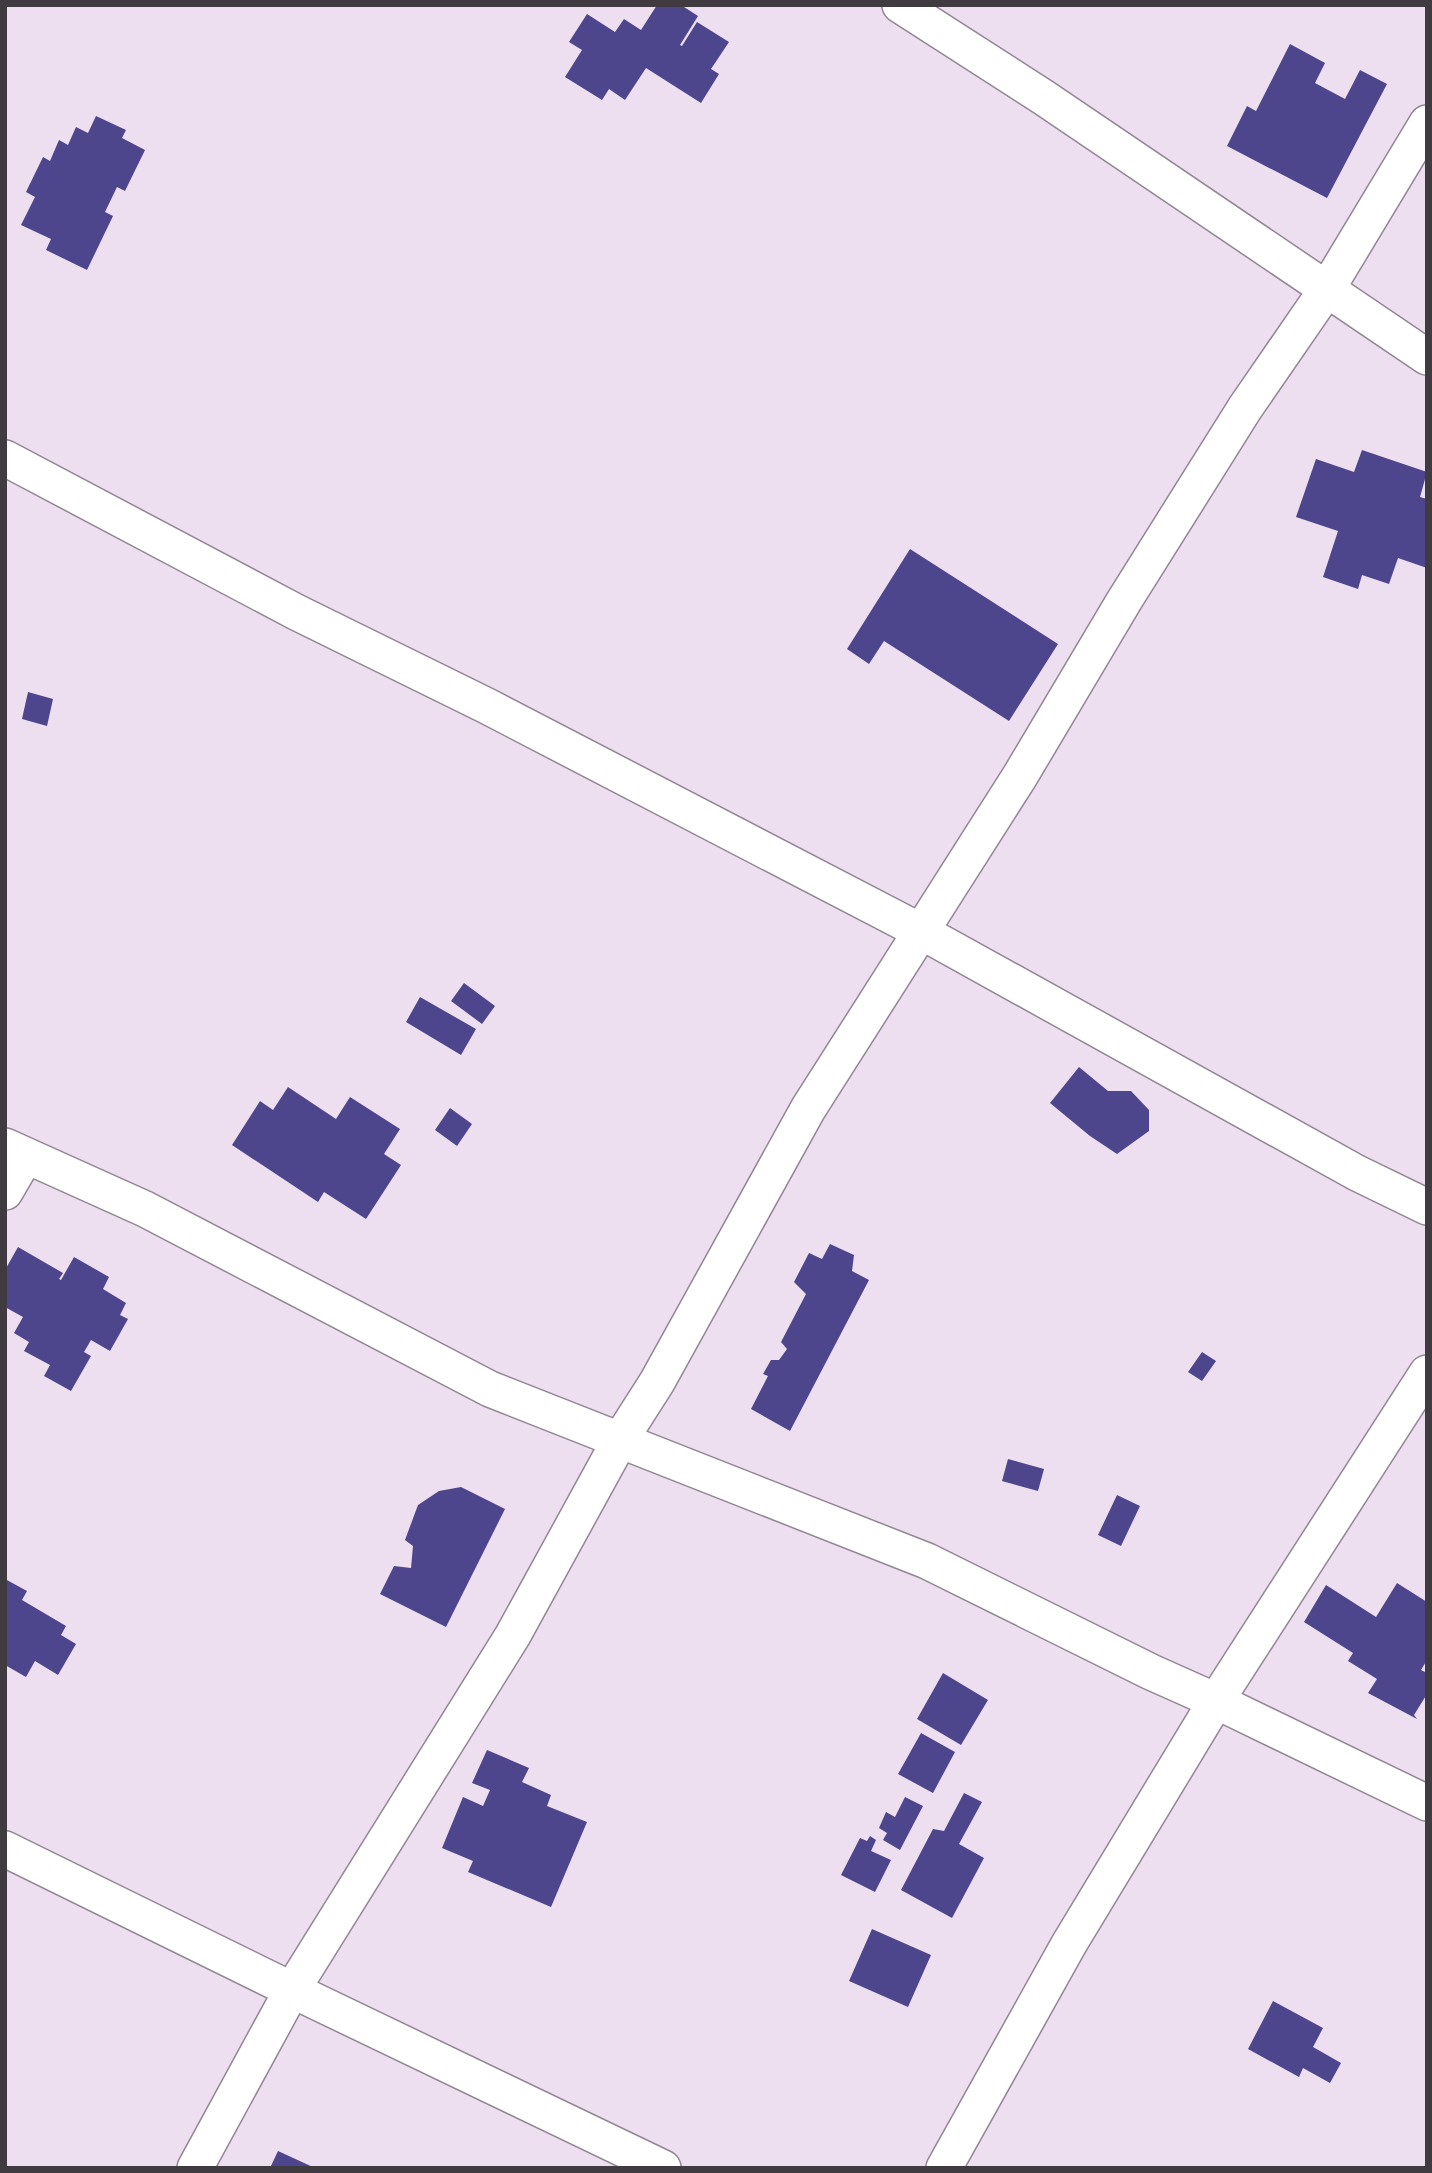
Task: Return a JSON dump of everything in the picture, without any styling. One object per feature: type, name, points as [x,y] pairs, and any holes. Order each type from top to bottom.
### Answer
[{"type":"street","points":[[900,5],[1043,97],[1427,357]]},
{"type":"street","points":[[195,2168],[292,1990],[513,1635],[808,1109],[1020,776],[1124,601],[1245,408],[1327,289],[1427,123]]},
{"type":"street","points":[[5,458],[296,612],[500,712],[922,932],[1357,1173],[1427,1207]]},
{"type":"street","points":[[5,1192],[15,1151],[145,1209],[490,1389],[927,1561],[1151,1672],[1427,1803]]},
{"type":"street","points":[[944,2168],[1069,1944],[1216,1701],[1427,1373]]},
{"type":"street","points":[[5,1849],[663,2168]]},
{"type":"building","points":[[657,5],[681,5],[698,16],[680,45],[682,46],[697,22],[729,42],[711,69],[719,74],[701,103],[646,68],[625,100],[609,89],[602,100],[565,77],[582,50],[569,42],[587,14],[615,32],[624,19],[641,30]]},
{"type":"building","points":[[1290,44],[1325,63],[1315,83],[1345,99],[1360,70],[1387,84],[1327,198],[1227,146],[1247,106],[1256,111]]},
{"type":"building","points":[[96,116],[126,130],[122,138],[145,150],[125,191],[117,187],[105,212],[113,216],[87,270],[46,250],[51,239],[21,225],[35,197],[26,192],[43,157],[50,161],[59,140],[68,145],[76,127],[88,133]]},
{"type":"building","points":[[1362,450],[1427,472],[1420,497],[1427,499],[1427,568],[1398,558],[1389,584],[1362,575],[1358,589],[1323,577],[1338,531],[1296,517],[1316,459],[1354,472]]},
{"type":"building","points":[[910,549],[1058,644],[1009,721],[884,641],[869,664],[847,649]]},
{"type":"building","points":[[28,692],[53,699],[47,726],[22,719]]},
{"type":"building","points":[[464,983],[495,1006],[482,1024],[451,1001]]},
{"type":"building","points":[[420,997],[476,1029],[461,1055],[406,1022]]},
{"type":"building","points":[[1079,1067],[1108,1091],[1131,1091],[1149,1110],[1149,1131],[1117,1154],[1050,1103]]},
{"type":"building","points":[[288,1087],[336,1119],[350,1097],[400,1129],[384,1154],[401,1165],[366,1219],[324,1192],[318,1202],[232,1145],[260,1101],[273,1110]]},
{"type":"building","points":[[450,1108],[472,1124],[457,1146],[435,1130]]},
{"type":"building","points":[[830,1244],[854,1255],[852,1271],[869,1280],[790,1431],[751,1409],[768,1376],[763,1374],[771,1360],[779,1360],[787,1349],[781,1342],[806,1294],[794,1282],[809,1253],[822,1259]]},
{"type":"building","points":[[18,1247],[63,1273],[59,1279],[61,1280],[74,1257],[109,1277],[103,1289],[126,1303],[120,1315],[128,1319],[110,1351],[91,1340],[84,1352],[91,1356],[71,1391],[44,1376],[50,1365],[24,1351],[29,1342],[14,1333],[23,1317],[5,1307],[5,1270]]},
{"type":"building","points":[[1202,1352],[1216,1361],[1202,1381],[1188,1372]]},
{"type":"building","points":[[1008,1459],[1044,1469],[1038,1491],[1002,1481]]},
{"type":"building","points":[[461,1487],[505,1509],[446,1627],[380,1594],[394,1566],[411,1568],[413,1546],[405,1540],[418,1505],[439,1491]]},
{"type":"building","points":[[1117,1495],[1140,1506],[1121,1546],[1098,1535]]},
{"type":"building","points":[[5,1579],[27,1591],[22,1600],[66,1626],[61,1635],[76,1644],[58,1675],[35,1661],[26,1677],[5,1665]]},
{"type":"building","points":[[1397,1583],[1427,1602],[1427,1660],[1421,1670],[1427,1673],[1427,1694],[1414,1715],[1417,1719],[1368,1693],[1377,1679],[1348,1661],[1353,1653],[1304,1622],[1326,1585],[1376,1617]]},
{"type":"building","points":[[943,1673],[988,1700],[961,1745],[917,1719]]},
{"type":"building","points":[[921,1733],[955,1752],[933,1793],[898,1774]]},
{"type":"building","points":[[487,1750],[529,1768],[522,1782],[551,1795],[547,1806],[587,1822],[551,1907],[468,1872],[473,1861],[442,1848],[463,1797],[483,1806],[490,1790],[472,1783]]},
{"type":"building","points":[[964,1793],[982,1802],[959,1844],[984,1858],[952,1918],[901,1890],[933,1829],[944,1831]]},
{"type":"building","points":[[905,1797],[923,1806],[900,1850],[883,1840],[887,1833],[879,1828],[886,1812],[895,1817]]},
{"type":"building","points":[[870,1836],[876,1840],[871,1851],[891,1860],[875,1892],[841,1875],[860,1838],[867,1841]]},
{"type":"building","points":[[872,1929],[931,1955],[908,2007],[849,1981]]},
{"type":"building","points":[[1273,2001],[1323,2028],[1313,2047],[1341,2063],[1330,2083],[1303,2068],[1299,2077],[1248,2049]]},
{"type":"building","points":[[278,2151],[315,2168],[270,2168]]}]
